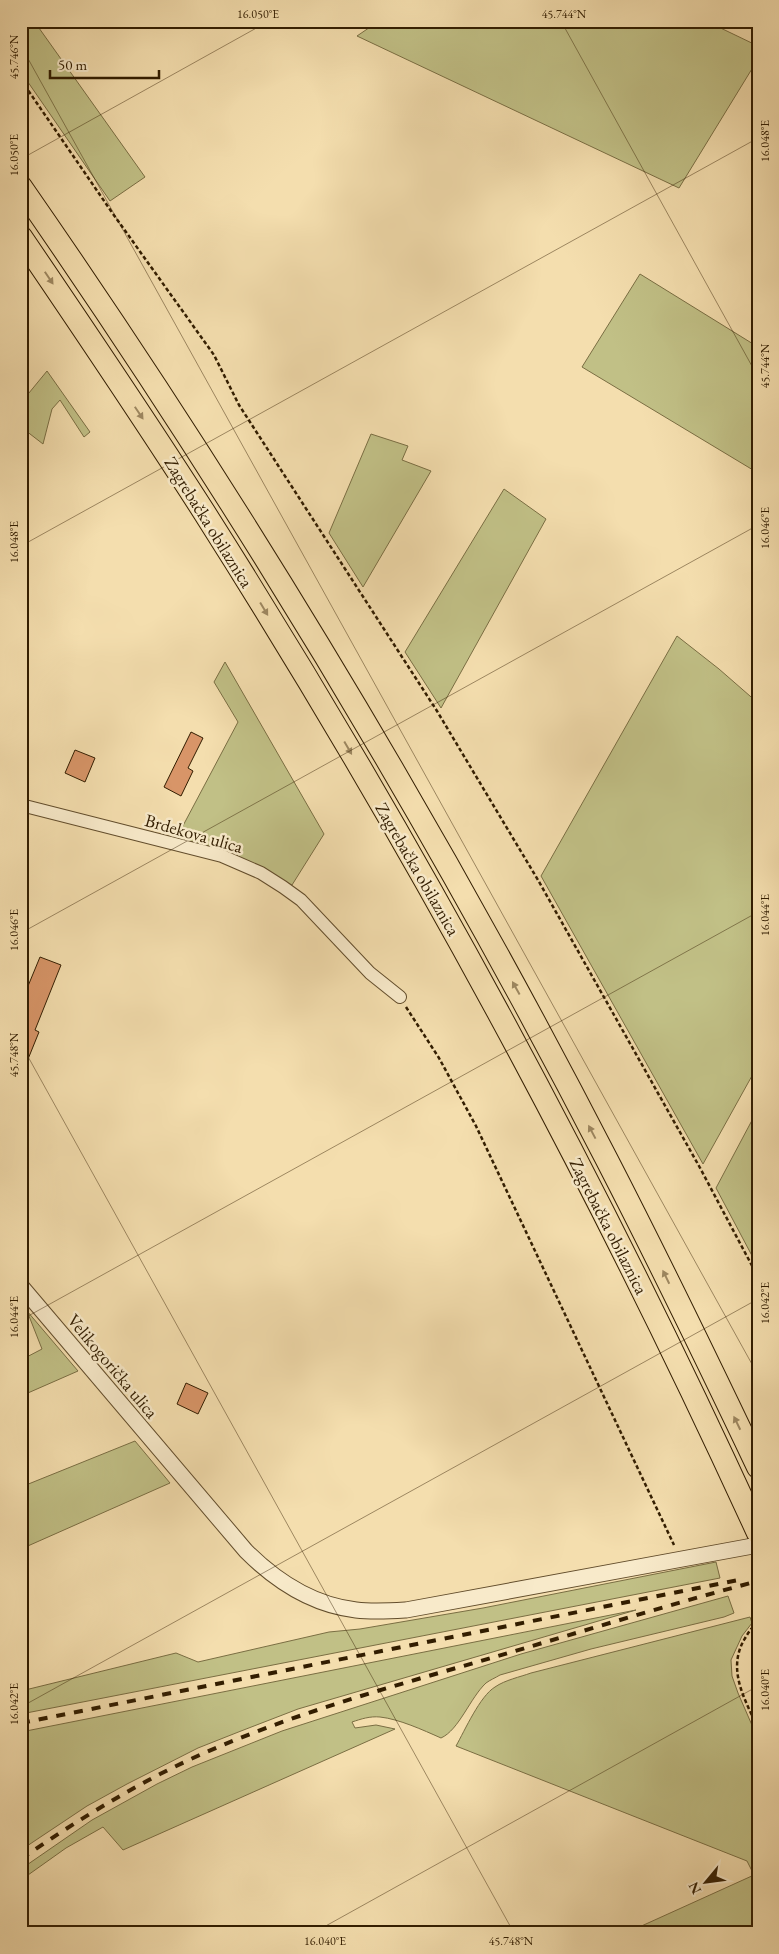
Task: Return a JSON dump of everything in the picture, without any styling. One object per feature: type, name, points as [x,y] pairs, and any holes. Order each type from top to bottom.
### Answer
[{"type":"highway","name":"Zagrebačka obilaznica","points":[[21,187],[228,500],[423,823],[498,956],[607,1159],[758,1467]]},
{"type":"highway","name":"Zagrebačka obilaznica","points":[[21,237],[206,515],[400,837],[462,948],[578,1165],[695,1399],[758,1533]]},
{"type":"street","name":"Brdekova ulica","points":[[21,805],[222,856],[261,873],[301,900],[370,973],[400,997]]},
{"type":"street","name":"Velikogorička ulica","points":[[21,1286],[246,1551],[266,1570],[287,1585],[332,1605],[356,1610],[406,1610],[758,1545]]},
{"type":"path","points":[[21,80],[111,211],[214,355],[239,405],[437,711],[538,880],[699,1166],[758,1277]]},
{"type":"path","points":[[400,997],[439,1058],[476,1126],[681,1560]]},
{"type":"path","points":[[758,1622],[746,1636],[736,1659],[737,1674],[742,1693],[758,1728]]},
{"type":"shaded area","points":[[21,21],[34,21],[145,177],[110,201],[21,72]]},
{"type":"shaded area","points":[[379,21],[706,21],[758,46],[758,59],[679,188],[357,36]]},
{"type":"shaded area","points":[[640,274],[758,347],[758,473],[582,367]]},
{"type":"shaded area","points":[[47,371],[90,432],[84,437],[60,400],[52,409],[43,444],[21,427],[21,407],[24,399]]},
{"type":"shaded area","points":[[371,434],[408,446],[402,460],[431,471],[363,587],[329,533]]},
{"type":"shaded area","points":[[504,489],[546,519],[441,708],[405,652]]},
{"type":"shaded area","points":[[677,636],[758,703],[758,1065],[703,1164],[541,876]]},
{"type":"shaded area","points":[[225,662],[324,834],[292,885],[217,850],[177,837],[238,722],[214,682]]},
{"type":"shaded area","points":[[758,1109],[758,1267],[716,1188]]},
{"type":"shaded area","points":[[27,1311],[78,1371],[21,1396],[21,1360],[42,1349]]},
{"type":"shaded area","points":[[135,1441],[170,1483],[21,1549],[21,1487]]},
{"type":"shaded area","points":[[716,1562],[720,1578],[21,1714],[21,1691],[176,1653],[198,1662],[329,1632],[360,1629],[483,1608]]},
{"type":"shaded area","points":[[728,1596],[734,1613],[724,1617],[591,1649],[500,1675],[480,1689],[459,1721],[441,1738],[411,1725],[387,1718],[373,1717],[352,1722],[355,1728],[376,1725],[395,1729],[123,1850],[103,1827],[66,1848],[21,1880],[21,1869],[92,1820],[192,1767],[282,1731],[521,1654]]},
{"type":"shaded area","points":[[636,1610],[298,1709],[241,1731],[198,1748],[127,1784],[87,1806],[21,1850],[21,1732]]},
{"type":"shaded area","points":[[750,1617],[752,1623],[742,1636],[731,1660],[732,1676],[758,1739],[758,1933],[626,1933],[754,1875],[747,1861],[456,1746],[473,1714],[489,1691],[503,1682],[531,1673]]},
{"type":"building","points":[[191,732],[203,738],[188,768],[193,771],[181,796],[164,787]]},
{"type":"building","points":[[75,750],[95,758],[85,782],[65,773]]},
{"type":"building","points":[[40,957],[61,965],[35,1030],[39,1032],[22,1074],[21,1003]]},
{"type":"building","points":[[186,1383],[208,1393],[198,1414],[177,1404]]},
{"type":"railway","points":[[21,1723],[738,1580]]},
{"type":"railway","points":[[21,1859],[89,1814],[160,1774],[242,1737],[326,1707],[660,1608],[758,1581]]}]
